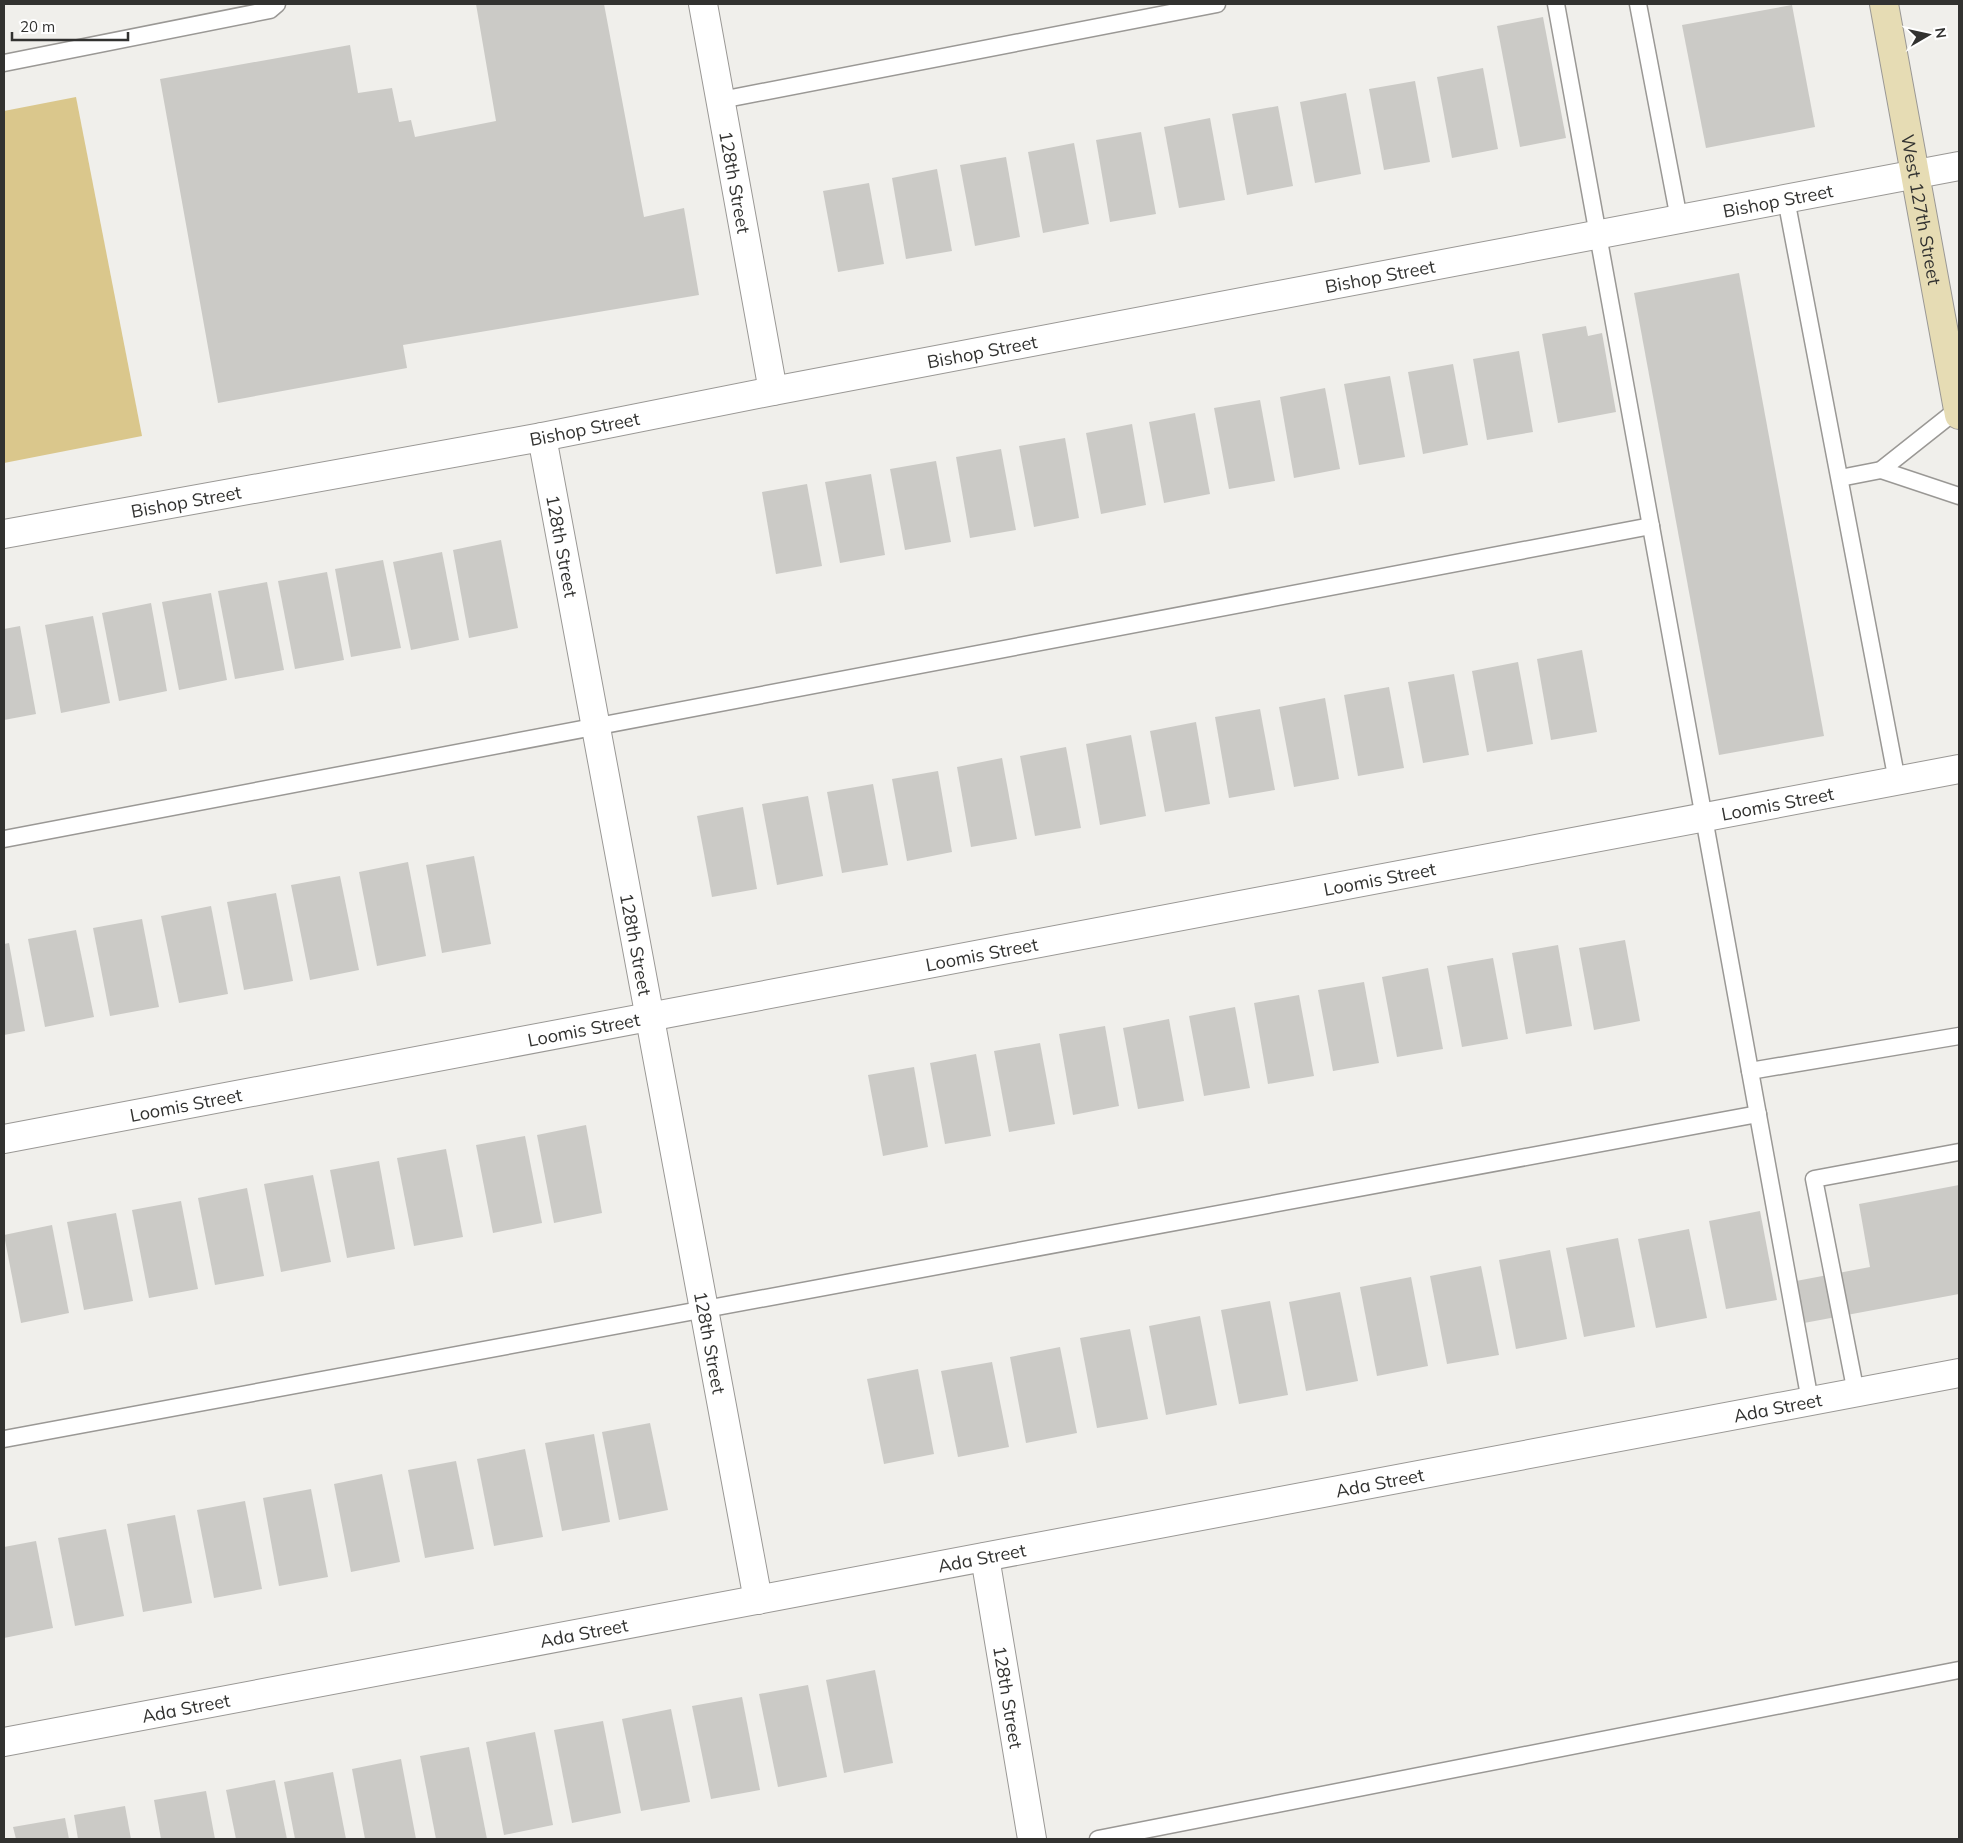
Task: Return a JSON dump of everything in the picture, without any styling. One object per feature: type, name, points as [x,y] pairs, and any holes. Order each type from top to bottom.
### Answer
[{"type":"main road","name":"West 127th Street","points":[[1884,4],[1959,412]]},
{"type":"street","name":"128th Street","points":[[703,4],[773,391]]},
{"type":"street","name":"Bishop Street","points":[[4,534],[542,437],[773,391],[1959,166]]},
{"type":"street","name":"128th Street","points":[[542,437],[758,1600]]},
{"type":"street","name":"Loomis Street","points":[[4,1139],[1959,769]]},
{"type":"street","name":"Ada Street","points":[[4,1742],[1959,1373]]},
{"type":"street","name":"128th Street","points":[[985,1557],[1032,1839]]},
{"type":"lane","points":[[4,63],[270,10],[277,4]]},
{"type":"lane","points":[[720,100],[1217,4]]},
{"type":"lane","points":[[1556,4],[1810,1402]]},
{"type":"lane","points":[[1638,4],[1680,219]]},
{"type":"lane","points":[[1786,199],[1897,782]]},
{"type":"lane","points":[[1840,478],[1881,470],[1959,412]]},
{"type":"lane","points":[[1881,470],[1959,496]]},
{"type":"lane","points":[[4,839],[1651,526]]},
{"type":"lane","points":[[1750,1071],[1959,1036]]},
{"type":"lane","points":[[4,1440],[704,1308],[1758,1114]]},
{"type":"lane","points":[[1856,1393],[1814,1179],[1959,1152]]},
{"type":"lane","points":[[1098,1839],[1959,1670]]},
{"type":"shaded area","points":[[76,97],[142,436],[4,463],[4,111]]},
{"type":"building","points":[[476,4],[604,4],[644,217],[684,208],[699,295],[403,345],[407,368],[218,403],[160,79],[350,45],[358,93],[392,88],[399,122],[411,120],[415,137],[496,121]]},
{"type":"building","points":[[1792,5],[1815,127],[1706,148],[1682,25]]},
{"type":"building","points":[[1543,17],[1566,138],[1520,147],[1497,26]]},
{"type":"building","points":[[1483,68],[1498,149],[1452,158],[1437,77]]},
{"type":"building","points":[[1415,81],[1430,162],[1384,170],[1369,89]]},
{"type":"building","points":[[1346,93],[1361,174],[1315,183],[1300,102]]},
{"type":"building","points":[[1278,106],[1293,186],[1247,195],[1232,114]]},
{"type":"building","points":[[1210,118],[1225,200],[1179,208],[1164,127]]},
{"type":"building","points":[[1141,132],[1156,214],[1110,222],[1096,140]]},
{"type":"building","points":[[1074,143],[1089,224],[1043,233],[1028,152]]},
{"type":"building","points":[[1006,157],[1020,237],[975,246],[960,165]]},
{"type":"building","points":[[937,169],[952,251],[906,259],[892,178]]},
{"type":"building","points":[[869,183],[884,264],[838,272],[823,191]]},
{"type":"building","points":[[1739,273],[1824,736],[1719,755],[1634,293]]},
{"type":"building","points":[[1586,326],[1588,336],[1602,333],[1616,412],[1558,423],[1542,334]]},
{"type":"building","points":[[1519,351],[1533,432],[1487,440],[1473,359]]},
{"type":"building","points":[[1453,364],[1468,445],[1423,454],[1408,372]]},
{"type":"building","points":[[1390,376],[1405,457],[1359,465],[1344,384]]},
{"type":"building","points":[[1325,388],[1340,469],[1294,478],[1280,397]]},
{"type":"building","points":[[1260,400],[1275,481],[1229,489],[1214,408]]},
{"type":"building","points":[[1195,413],[1210,494],[1164,503],[1149,422]]},
{"type":"building","points":[[1132,424],[1146,505],[1101,514],[1086,433]]},
{"type":"building","points":[[1065,438],[1079,518],[1034,527],[1019,446]]},
{"type":"building","points":[[1001,449],[1016,530],[970,538],[956,457]]},
{"type":"building","points":[[936,461],[951,542],[905,550],[890,469]]},
{"type":"building","points":[[871,474],[885,555],[840,563],[825,482]]},
{"type":"building","points":[[807,484],[822,566],[776,574],[762,492]]},
{"type":"building","points":[[501,540],[518,628],[469,638],[453,550]]},
{"type":"building","points":[[442,552],[459,640],[411,650],[393,562]]},
{"type":"building","points":[[383,560],[401,648],[351,657],[335,569]]},
{"type":"building","points":[[327,572],[344,660],[295,669],[278,581]]},
{"type":"building","points":[[267,582],[284,670],[235,679],[218,591]]},
{"type":"building","points":[[211,593],[227,680],[179,690],[162,602]]},
{"type":"building","points":[[151,603],[167,691],[119,701],[102,613]]},
{"type":"building","points":[[93,616],[110,703],[61,713],[45,625]]},
{"type":"building","points":[[20,626],[36,714],[4,720],[4,629]]},
{"type":"building","points":[[1582,650],[1597,732],[1551,740],[1537,659]]},
{"type":"building","points":[[1518,662],[1533,744],[1487,752],[1472,671]]},
{"type":"building","points":[[1454,674],[1469,755],[1423,763],[1408,682]]},
{"type":"building","points":[[1389,687],[1404,768],[1358,776],[1344,695]]},
{"type":"building","points":[[1325,698],[1339,779],[1294,787],[1279,707]]},
{"type":"building","points":[[1260,709],[1275,790],[1229,798],[1215,717]]},
{"type":"building","points":[[1196,722],[1210,804],[1165,812],[1150,731]]},
{"type":"building","points":[[1131,735],[1146,816],[1100,825],[1086,744]]},
{"type":"building","points":[[1066,747],[1081,828],[1035,836],[1020,756]]},
{"type":"building","points":[[1002,758],[1017,839],[971,847],[957,767]]},
{"type":"building","points":[[938,771],[952,852],[907,861],[892,779]]},
{"type":"building","points":[[873,784],[888,865],[842,873],[827,792]]},
{"type":"building","points":[[808,796],[823,876],[777,885],[762,804]]},
{"type":"building","points":[[743,807],[757,889],[712,897],[697,816]]},
{"type":"building","points":[[474,856],[491,944],[442,953],[426,865]]},
{"type":"building","points":[[408,862],[426,956],[377,966],[359,872]]},
{"type":"building","points":[[340,876],[359,970],[310,980],[291,885]]},
{"type":"building","points":[[276,893],[293,981],[244,990],[227,902]]},
{"type":"building","points":[[211,906],[228,994],[179,1003],[161,916]]},
{"type":"building","points":[[142,919],[159,1007],[110,1016],[93,928]]},
{"type":"building","points":[[76,930],[94,1017],[45,1027],[28,939]]},
{"type":"building","points":[[1625,940],[1640,1021],[1594,1030],[1579,948]]},
{"type":"building","points":[[9,943],[25,1031],[4,1035],[4,944]]},
{"type":"building","points":[[1558,945],[1572,1026],[1526,1034],[1512,953]]},
{"type":"building","points":[[1493,958],[1508,1039],[1462,1047],[1447,966]]},
{"type":"building","points":[[1428,968],[1443,1049],[1397,1057],[1382,977]]},
{"type":"building","points":[[1364,982],[1379,1063],[1333,1071],[1318,990]]},
{"type":"building","points":[[1299,995],[1314,1076],[1268,1084],[1254,1003]]},
{"type":"building","points":[[1235,1007],[1250,1088],[1204,1096],[1189,1016]]},
{"type":"building","points":[[1169,1019],[1184,1101],[1138,1109],[1123,1028]]},
{"type":"building","points":[[1105,1026],[1119,1106],[1073,1115],[1059,1034]]},
{"type":"building","points":[[1040,1043],[1055,1124],[1009,1132],[994,1051]]},
{"type":"building","points":[[976,1054],[991,1136],[945,1144],[930,1063]]},
{"type":"building","points":[[914,1067],[928,1147],[883,1156],[868,1075]]},
{"type":"building","points":[[586,1125],[602,1213],[554,1223],[537,1135]]},
{"type":"building","points":[[525,1136],[542,1223],[493,1233],[476,1145]]},
{"type":"building","points":[[446,1149],[463,1237],[414,1246],[397,1158]]},
{"type":"building","points":[[379,1161],[395,1249],[347,1258],[330,1170]]},
{"type":"building","points":[[313,1175],[331,1262],[281,1272],[264,1184]]},
{"type":"building","points":[[1959,1185],[1959,1294],[1804,1323],[1796,1281],[1870,1267],[1859,1204]]},
{"type":"building","points":[[247,1188],[264,1276],[215,1285],[198,1198]]},
{"type":"building","points":[[181,1201],[198,1289],[149,1298],[132,1210]]},
{"type":"building","points":[[1760,1211],[1777,1300],[1726,1309],[1709,1221]]},
{"type":"building","points":[[116,1213],[133,1301],[84,1310],[67,1222]]},
{"type":"building","points":[[52,1225],[69,1313],[21,1323],[4,1235]]},
{"type":"building","points":[[1689,1229],[1707,1318],[1656,1328],[1638,1239]]},
{"type":"building","points":[[1618,1238],[1635,1327],[1584,1337],[1566,1248]]},
{"type":"building","points":[[1550,1250],[1567,1339],[1516,1349],[1499,1260]]},
{"type":"building","points":[[1481,1266],[1499,1355],[1447,1364],[1430,1276]]},
{"type":"building","points":[[1411,1277],[1428,1366],[1377,1376],[1360,1287]]},
{"type":"building","points":[[1340,1292],[1358,1381],[1306,1391],[1289,1302]]},
{"type":"building","points":[[1270,1301],[1288,1395],[1239,1404],[1221,1310]]},
{"type":"building","points":[[1200,1316],[1217,1405],[1166,1415],[1149,1326]]},
{"type":"building","points":[[1130,1329],[1148,1419],[1097,1428],[1080,1338]]},
{"type":"building","points":[[1060,1347],[1077,1433],[1026,1443],[1010,1357]]},
{"type":"building","points":[[992,1362],[1009,1447],[958,1457],[941,1371]]},
{"type":"building","points":[[918,1369],[934,1454],[884,1464],[867,1379]]},
{"type":"building","points":[[650,1423],[668,1510],[619,1520],[602,1432]]},
{"type":"building","points":[[594,1434],[610,1522],[562,1531],[545,1443]]},
{"type":"building","points":[[525,1449],[543,1537],[494,1546],[477,1459]]},
{"type":"building","points":[[456,1461],[474,1549],[425,1558],[408,1470]]},
{"type":"building","points":[[382,1474],[400,1562],[351,1572],[334,1484]]},
{"type":"building","points":[[311,1489],[328,1577],[279,1586],[263,1498]]},
{"type":"building","points":[[245,1501],[262,1589],[214,1598],[197,1510]]},
{"type":"building","points":[[175,1515],[192,1603],[143,1612],[127,1524]]},
{"type":"building","points":[[106,1529],[124,1616],[75,1626],[58,1538]]},
{"type":"building","points":[[36,1541],[53,1628],[4,1638],[4,1547]]},
{"type":"building","points":[[875,1670],[893,1763],[844,1773],[826,1680]]},
{"type":"building","points":[[808,1685],[827,1777],[778,1787],[759,1694]]},
{"type":"building","points":[[742,1697],[760,1790],[711,1799],[692,1706]]},
{"type":"building","points":[[671,1709],[690,1802],[641,1811],[622,1719]]},
{"type":"building","points":[[603,1721],[621,1813],[572,1823],[554,1730]]},
{"type":"building","points":[[535,1732],[553,1825],[504,1835],[486,1742]]},
{"type":"building","points":[[469,1747],[487,1839],[436,1839],[420,1756]]},
{"type":"building","points":[[401,1759],[416,1839],[365,1839],[352,1769]]},
{"type":"building","points":[[333,1772],[346,1839],[295,1839],[284,1782]]},
{"type":"building","points":[[275,1780],[287,1839],[236,1839],[226,1790]]},
{"type":"building","points":[[206,1791],[215,1839],[161,1839],[154,1800]]},
{"type":"building","points":[[125,1806],[131,1839],[78,1839],[74,1815]]},
{"type":"building","points":[[65,1818],[69,1839],[16,1839],[13,1827]]}]
